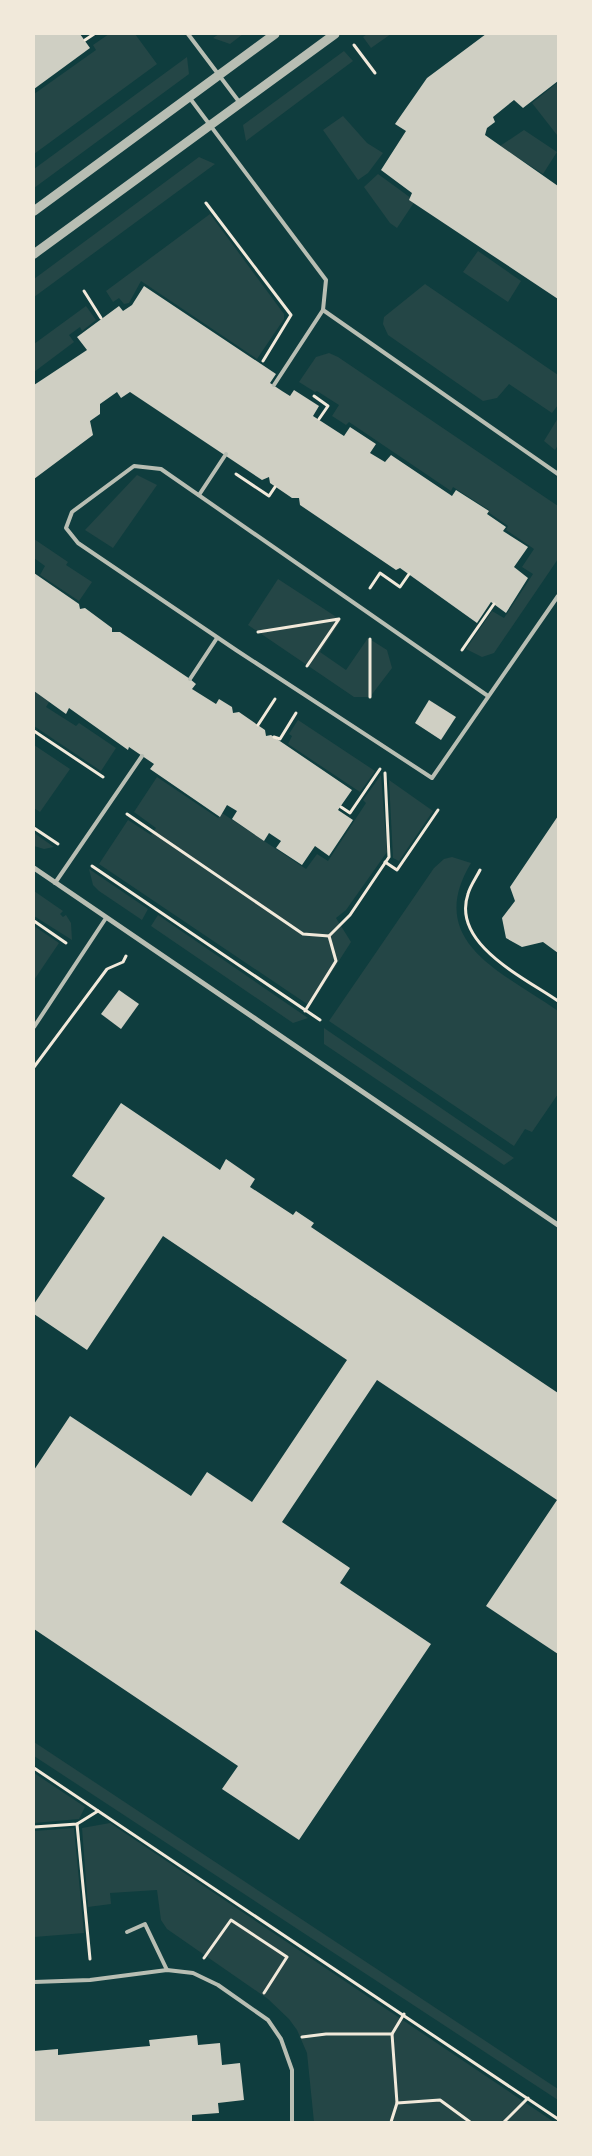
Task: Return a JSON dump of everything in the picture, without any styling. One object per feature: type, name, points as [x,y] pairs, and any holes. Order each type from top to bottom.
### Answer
[{"type":"street","points":[[34,211],[275,34]]},
{"type":"street","points":[[34,254],[335,34]]},
{"type":"street","points":[[34,868],[558,1225]]},
{"type":"lane","points":[[188,34],[240,104]]},
{"type":"lane","points":[[189,97],[326,280],[323,310],[274,385]]},
{"type":"lane","points":[[323,310],[558,474]]},
{"type":"lane","points":[[199,495],[226,454]]},
{"type":"lane","points":[[488,696],[161,469],[134,466],[72,512],[66,528],[78,544],[217,638],[432,778],[558,596]]},
{"type":"lane","points":[[190,680],[217,638]]},
{"type":"lane","points":[[55,883],[142,756]]},
{"type":"lane","points":[[34,1027],[106,918]]},
{"type":"lane","points":[[126,1932],[145,1924],[167,1970]]},
{"type":"lane","points":[[34,1982],[90,1980],[167,1970],[193,1973],[218,1985],[268,2020],[281,2039],[292,2070],[292,2122]]},
{"type":"path","points":[[85,40],[94,34]]},
{"type":"path","points":[[353,44],[375,74]]},
{"type":"path","points":[[206,203],[291,316],[261,364]]},
{"type":"path","points":[[84,292],[101,318]]},
{"type":"path","points":[[314,396],[328,406],[319,419]]},
{"type":"path","points":[[232,471],[268,496],[275,487]]},
{"type":"path","points":[[370,588],[380,573],[400,587],[409,574]]},
{"type":"path","points":[[462,650],[494,604]]},
{"type":"path","points":[[258,632],[339,619],[307,666]]},
{"type":"path","points":[[370,639],[370,697]]},
{"type":"path","points":[[258,725],[275,699]]},
{"type":"path","points":[[274,737],[280,739],[296,714]]},
{"type":"path","points":[[34,730],[103,777]]},
{"type":"path","points":[[341,807],[350,813],[380,769]]},
{"type":"path","points":[[127,814],[303,934],[328,936],[350,915],[389,857],[385,773]]},
{"type":"path","points":[[385,862],[397,870],[438,810]]},
{"type":"path","points":[[34,828],[60,845]]},
{"type":"path","points":[[89,864],[320,1020]]},
{"type":"path","points":[[480,870],[468,895],[465,911],[468,927],[476,940],[488,952],[558,1001]]},
{"type":"path","points":[[34,920],[69,945]]},
{"type":"path","points":[[305,1011],[336,961],[328,936]]},
{"type":"path","points":[[34,1067],[107,969],[123,962],[127,955]]},
{"type":"path","points":[[34,1768],[404,2014],[558,2119]]},
{"type":"path","points":[[34,1827],[78,1824],[98,1811]]},
{"type":"path","points":[[78,1824],[90,1980]]},
{"type":"path","points":[[193,1973],[231,1920],[286,1957],[253,2009]]},
{"type":"path","points":[[391,2122],[397,2103],[392,2034],[404,2014]]},
{"type":"path","points":[[281,2039],[326,2034],[392,2034]]},
{"type":"path","points":[[504,2122],[528,2098]]},
{"type":"path","points":[[397,2103],[440,2100],[470,2122]]},
{"type":"shaded area","points":[[109,34],[135,34],[157,64],[34,154],[34,94],[96,50],[93,45]]},
{"type":"shaded area","points":[[219,34],[243,34],[230,44],[213,38]]},
{"type":"shaded area","points":[[367,34],[391,34],[371,48],[363,37]]},
{"type":"shaded area","points":[[344,51],[353,61],[246,141],[243,125]]},
{"type":"shaded area","points":[[187,57],[189,74],[34,188],[34,169]]},
{"type":"shaded area","points":[[557,83],[558,134],[557,135],[532,103]]},
{"type":"shaded area","points":[[343,116],[367,143],[383,153],[368,173],[358,180],[323,130]]},
{"type":"shaded area","points":[[524,130],[557,152],[543,174],[500,146]]},
{"type":"shaded area","points":[[199,157],[215,164],[34,297],[34,279]]},
{"type":"shaded area","points":[[378,174],[415,201],[397,228],[390,223],[364,187]]},
{"type":"shaded area","points":[[210,214],[284,314],[284,319],[257,359],[141,281],[129,303],[124,304],[119,298],[113,302],[106,291]]},
{"type":"shaded area","points":[[478,251],[521,281],[508,302],[463,272]]},
{"type":"shaded area","points":[[425,284],[558,375],[558,405],[552,413],[509,384],[497,398],[483,401],[388,335],[383,324],[384,317]]},
{"type":"shaded area","points":[[86,306],[96,320],[82,331],[80,327],[69,335],[74,342],[34,372],[34,344]]},
{"type":"shaded area","points":[[329,353],[338,357],[558,506],[558,559],[494,653],[482,657],[466,649],[492,611],[504,618],[533,574],[522,567],[534,549],[506,530],[508,526],[488,512],[489,510],[453,487],[451,491],[349,422],[346,425],[332,416],[339,405],[299,382],[316,357]]},
{"type":"shaded area","points":[[558,418],[558,445],[555,450],[544,441]]},
{"type":"shaded area","points":[[137,475],[157,485],[113,548],[85,530]]},
{"type":"shaded area","points":[[34,539],[68,562],[66,565],[92,582],[79,601],[40,575],[45,566],[34,558]]},
{"type":"shaded area","points":[[278,579],[341,620],[320,652],[346,670],[368,638],[387,650],[392,668],[370,697],[354,697],[248,625]]},
{"type":"shaded area","points":[[34,691],[49,702],[46,707],[76,726],[79,723],[116,748],[101,771],[34,726]]},
{"type":"shaded area","points":[[298,720],[375,771],[360,792],[288,744],[292,736],[289,734]]},
{"type":"shaded area","points":[[34,745],[70,769],[40,812],[34,808]]},
{"type":"shaded area","points":[[381,775],[387,852],[346,910],[336,918],[351,942],[310,1006],[99,864],[128,820],[151,835],[156,828],[134,812],[157,777],[218,818],[222,813],[306,869],[317,854],[328,861],[366,803],[363,800]]},
{"type":"shaded area","points":[[389,780],[433,811],[399,861],[393,858]]},
{"type":"shaded area","points":[[34,833],[54,847],[44,849],[34,846]]},
{"type":"shaded area","points":[[452,857],[471,863],[459,891],[457,915],[463,935],[477,953],[495,969],[558,1011],[558,1094],[532,1132],[525,1129],[514,1146],[329,1021],[434,868],[444,859]]},
{"type":"shaded area","points":[[89,869],[148,909],[142,920],[99,891],[93,885]]},
{"type":"shaded area","points":[[34,891],[63,911],[60,914],[63,917],[66,915],[71,923],[72,940],[34,916]]},
{"type":"shaded area","points":[[158,915],[308,1018],[293,1023],[151,926]]},
{"type":"shaded area","points":[[34,926],[59,943],[34,980]]},
{"type":"shaded area","points":[[324,1028],[514,1158],[504,1165],[324,1044]]},
{"type":"shaded area","points":[[34,1742],[558,2089],[558,2100],[34,1756]]},
{"type":"shaded area","points":[[34,1773],[85,1807],[79,1819],[34,1823]]},
{"type":"shaded area","points":[[110,1823],[554,2122],[314,2122],[307,2053],[297,2030],[289,2019],[268,1999],[167,1929],[161,1920],[157,1890],[110,1893],[111,1904],[88,1907],[82,1828]]},
{"type":"shaded area","points":[[74,1828],[84,1933],[34,1937],[34,1831]]},
{"type":"building","points":[[34,34],[80,34],[90,48],[34,89]]},
{"type":"building","points":[[486,34],[558,34],[558,81],[523,108],[514,100],[493,117],[495,122],[487,128],[485,135],[558,186],[558,299],[409,200],[412,193],[381,170],[406,131],[395,124],[427,78]]},
{"type":"building","points":[[144,286],[276,374],[270,383],[290,396],[294,390],[319,406],[313,416],[344,436],[350,427],[376,444],[370,453],[385,462],[391,455],[452,496],[456,490],[489,511],[487,514],[506,527],[503,531],[528,547],[514,567],[528,578],[506,613],[491,602],[477,623],[400,568],[396,570],[300,505],[299,498],[292,498],[270,483],[269,477],[262,480],[130,392],[121,398],[117,392],[100,404],[100,414],[90,421],[93,435],[34,479],[34,385],[87,350],[77,337],[119,306],[123,311],[132,305]]},
{"type":"building","points":[[34,573],[79,604],[80,609],[85,608],[112,628],[112,632],[120,632],[190,679],[196,684],[192,689],[216,704],[219,699],[232,707],[233,713],[239,712],[265,730],[266,736],[271,735],[352,790],[338,810],[353,820],[329,856],[315,846],[302,865],[276,848],[281,841],[269,833],[264,841],[232,819],[237,811],[227,805],[220,817],[150,769],[154,764],[129,747],[128,750],[69,708],[66,714],[34,691]]},
{"type":"building","points":[[429,700],[456,717],[441,740],[415,723]]},
{"type":"building","points":[[558,816],[558,953],[543,942],[522,947],[506,938],[502,918],[515,901],[510,887]]},
{"type":"building","points":[[119,990],[139,1004],[121,1029],[101,1014]]},
{"type":"building","points":[[121,1103],[220,1170],[226,1159],[255,1179],[250,1187],[293,1215],[296,1211],[314,1223],[311,1227],[558,1393],[558,1654],[486,1606],[557,1500],[377,1380],[282,1522],[350,1568],[340,1583],[431,1644],[299,1840],[222,1789],[238,1766],[34,1629],[34,1470],[70,1416],[191,1496],[207,1472],[252,1502],[347,1360],[163,1236],[87,1350],[34,1314],[34,1304],[105,1198],[72,1176]]},
{"type":"building","points":[[197,2035],[198,2045],[220,2043],[222,2065],[240,2063],[244,2100],[218,2103],[219,2113],[192,2115],[192,2122],[34,2122],[34,2051],[58,2049],[58,2055],[150,2046],[149,2040]]}]
